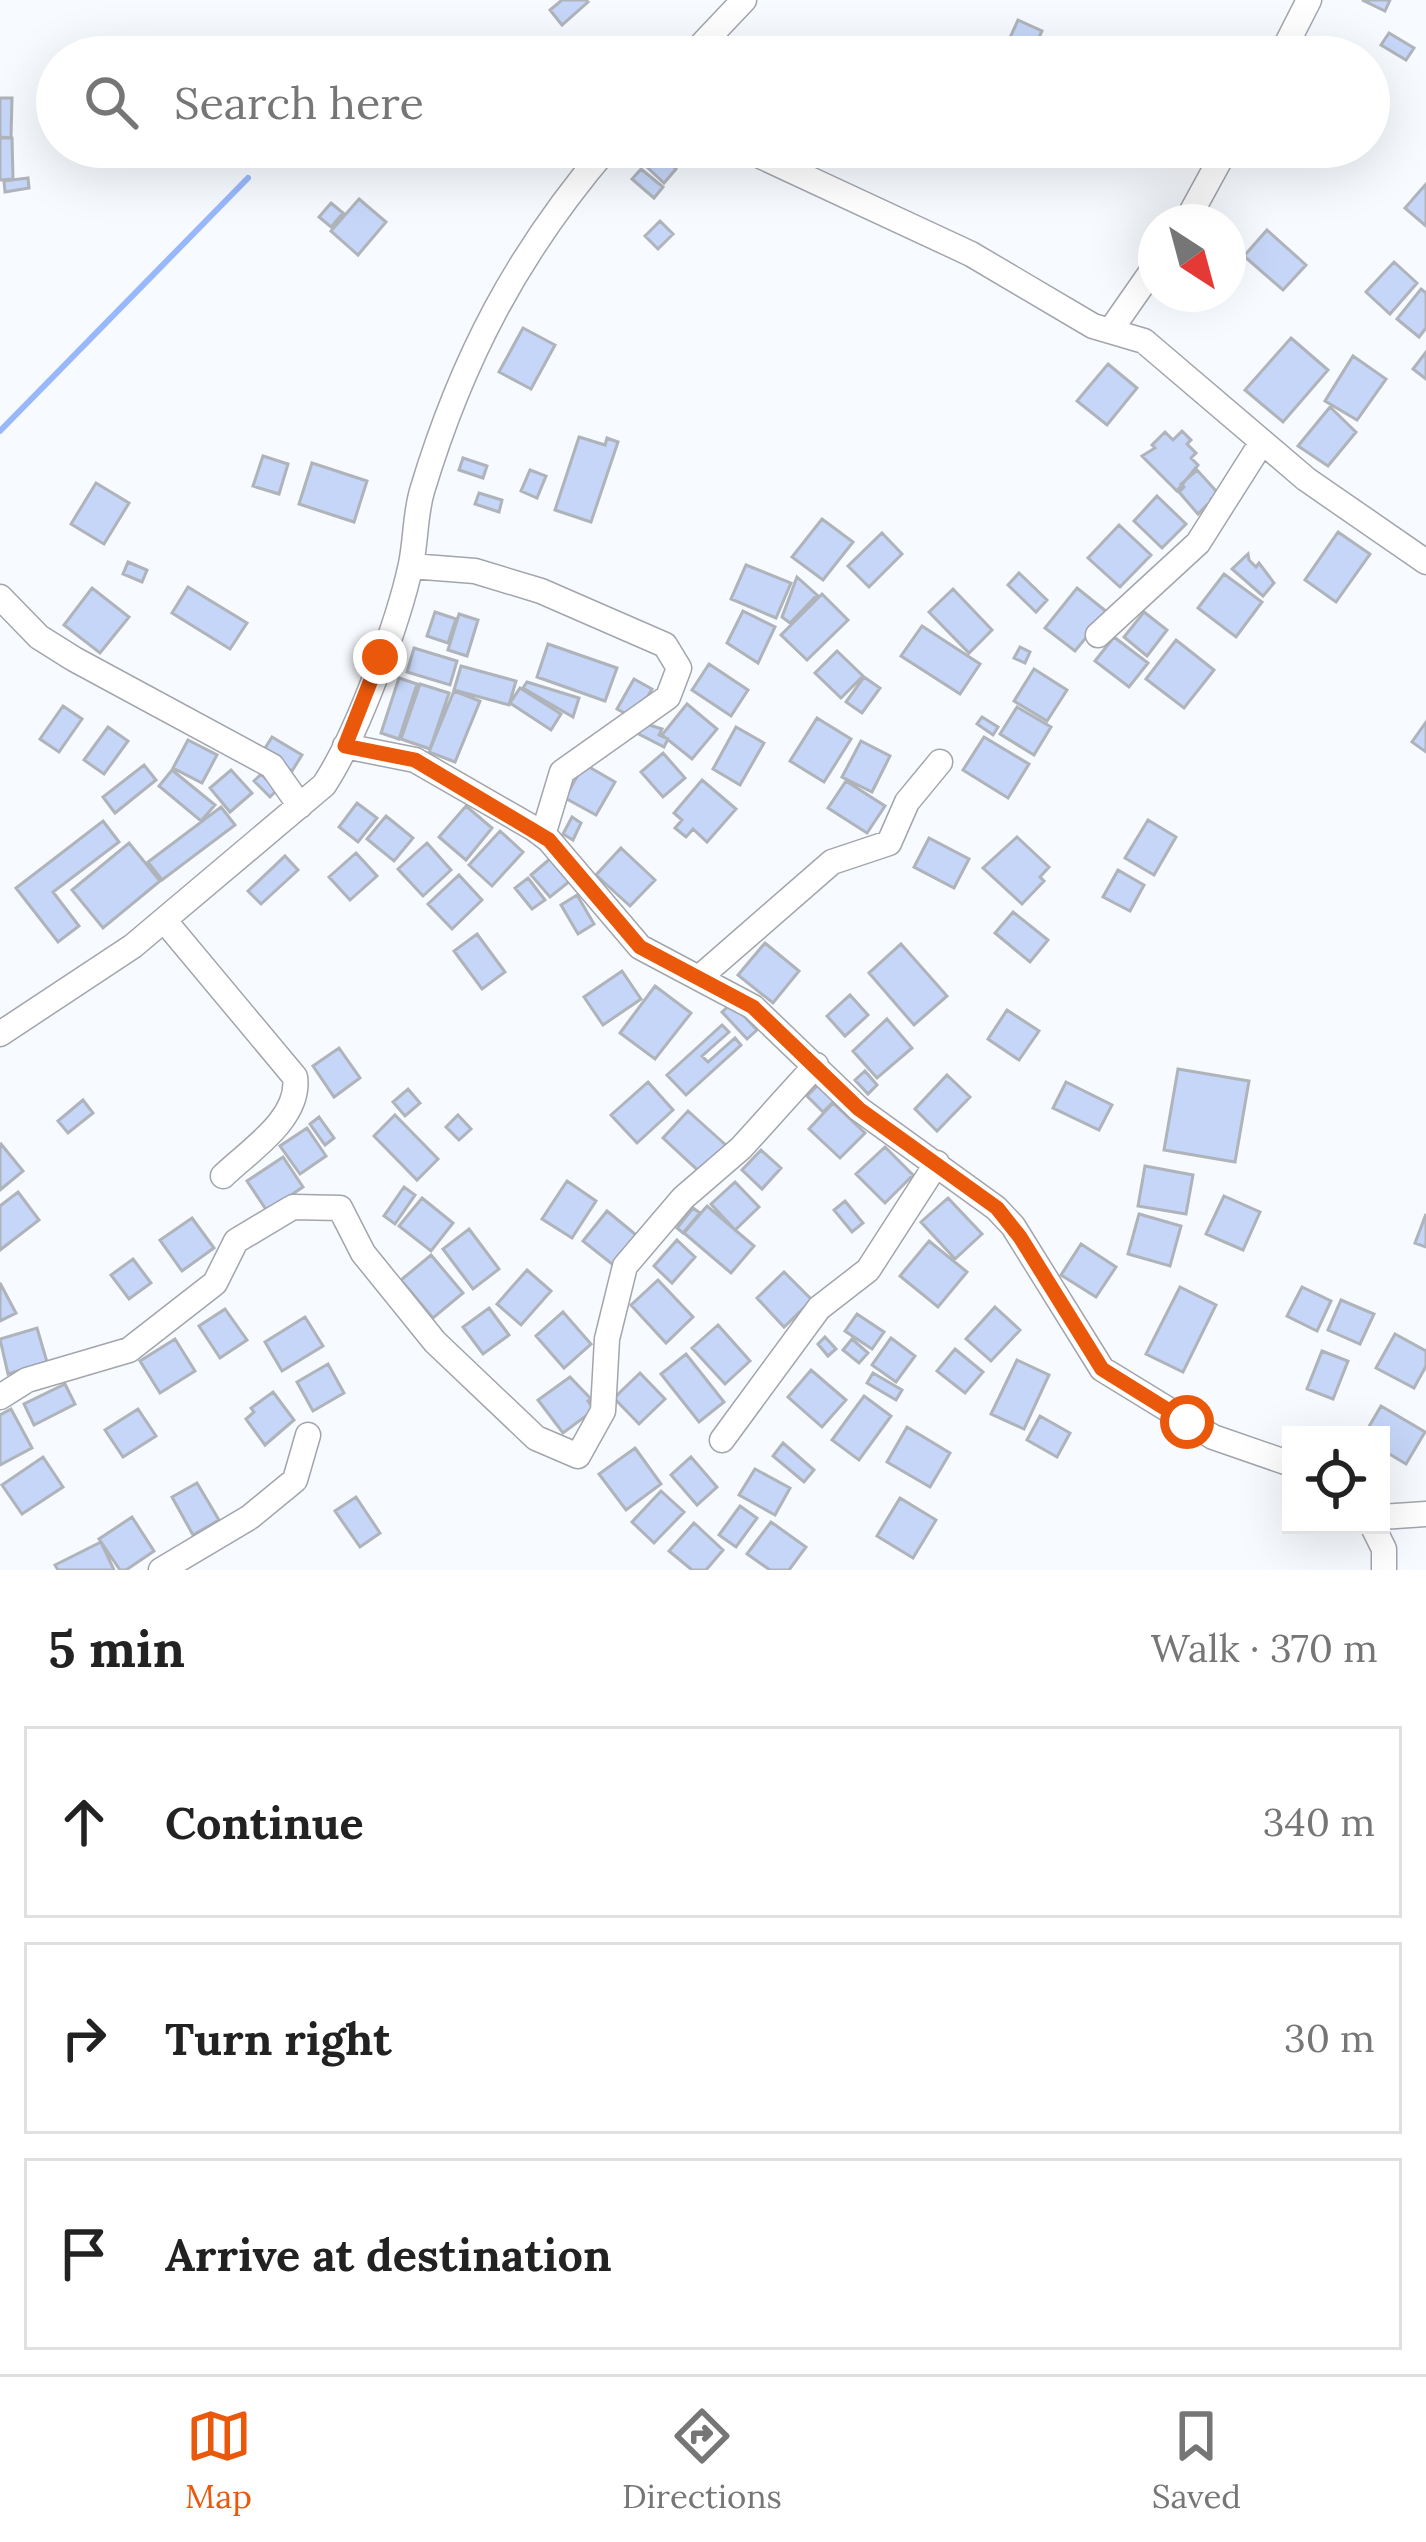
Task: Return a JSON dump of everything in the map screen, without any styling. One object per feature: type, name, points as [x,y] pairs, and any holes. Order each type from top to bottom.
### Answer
[{"type":"street","points":[[710,36],[744,0]]},
{"type":"street","points":[[1291,36],[1309,0]]},
{"type":"street","points":[[0,1034],[134,946],[324,785],[345,746],[411,566],[421,496],[465,371],[540,230],[591,168]]},
{"type":"street","points":[[787,168],[971,254],[1093,326],[1144,341],[1306,479],[1426,562]]},
{"type":"street","points":[[1196,204],[1216,168]]},
{"type":"street","points":[[1110,331],[1138,291]]},
{"type":"street","points":[[1098,635],[1198,543],[1262,442]]},
{"type":"street","points":[[411,566],[475,571],[541,591],[665,645],[680,668],[668,697],[562,772],[543,835]]},
{"type":"street","points":[[0,597],[39,637],[74,659],[272,766],[300,806]]},
{"type":"street","points":[[345,746],[415,760],[543,835],[640,947],[753,1007],[859,1109],[997,1208],[1102,1369],[1213,1437],[1282,1461]]},
{"type":"street","points":[[700,976],[832,862],[889,843],[907,802],[940,762]]},
{"type":"street","points":[[164,920],[295,1077],[298,1095],[284,1118],[223,1176]]},
{"type":"street","points":[[0,1397],[27,1380],[128,1350],[215,1283],[236,1241],[292,1207],[340,1208],[363,1253],[435,1342],[536,1438],[578,1456],[603,1411],[607,1339],[625,1266],[683,1198],[741,1148],[816,1065]]},
{"type":"street","points":[[722,1439],[819,1308],[868,1270],[937,1163]]},
{"type":"street","points":[[161,1570],[250,1517],[295,1480],[308,1435]]},
{"type":"street","points":[[1390,1516],[1426,1514]]},
{"type":"street","points":[[1376,1534],[1384,1549],[1384,1570]]},
{"type":"building","points":[[562,0],[588,2],[562,25],[550,10]]},
{"type":"building","points":[[1362,0],[1390,0],[1385,11]]},
{"type":"building","points":[[1018,20],[1042,31],[1040,36],[1011,36]]},
{"type":"building","points":[[1387,36],[1414,48],[1406,60],[1390,50]]},
{"type":"building","points":[[0,98],[12,98],[11,138],[0,137]]},
{"type":"building","points":[[0,138],[12,138],[13,179],[0,180]]},
{"type":"building","points":[[648,168],[675,168],[664,183]]},
{"type":"building","points":[[641,169],[663,187],[654,198],[632,179]]},
{"type":"building","points":[[28,178],[29,188],[5,192],[4,181]]},
{"type":"building","points":[[1426,184],[1426,226],[1405,208]]},
{"type":"building","points":[[359,199],[386,222],[358,255],[331,231]]},
{"type":"building","points":[[331,203],[343,213],[331,227],[319,217]]},
{"type":"building","points":[[660,221],[673,234],[658,249],[645,236]]},
{"type":"building","points":[[1267,230],[1306,265],[1283,290],[1246,254]]},
{"type":"building","points":[[1394,262],[1417,283],[1390,314],[1366,292]]},
{"type":"building","points":[[1421,289],[1426,293],[1426,328],[1419,337],[1397,319]]},
{"type":"building","points":[[523,328],[555,345],[531,389],[499,372]]},
{"type":"building","points":[[1291,338],[1328,370],[1283,422],[1245,390]]},
{"type":"building","points":[[1426,352],[1426,379],[1413,369]]},
{"type":"building","points":[[1353,356],[1386,379],[1357,420],[1325,401]]},
{"type":"building","points":[[1108,364],[1137,388],[1107,425],[1077,401]]},
{"type":"building","points":[[1330,407],[1356,432],[1328,466],[1298,446]]},
{"type":"building","points":[[1182,431],[1191,440],[1187,444],[1196,453],[1191,458],[1198,465],[1177,491],[1142,456],[1155,448],[1152,445],[1165,432],[1173,440]]},
{"type":"building","points":[[579,437],[605,445],[607,438],[618,442],[591,522],[555,510]]},
{"type":"building","points":[[263,456],[288,464],[279,494],[253,486]]},
{"type":"building","points":[[463,458],[487,466],[483,478],[459,470]]},
{"type":"building","points":[[312,463],[367,481],[354,522],[299,504]]},
{"type":"building","points":[[530,470],[546,476],[537,498],[521,491]]},
{"type":"building","points":[[1197,470],[1218,493],[1211,499],[1217,505],[1211,510],[1207,505],[1198,514],[1179,492]]},
{"type":"building","points":[[96,483],[129,503],[104,544],[71,524]]},
{"type":"building","points":[[479,493],[502,500],[499,512],[475,504]]},
{"type":"building","points":[[1157,496],[1186,524],[1162,548],[1134,521]]},
{"type":"building","points":[[822,519],[853,542],[823,580],[792,557]]},
{"type":"building","points":[[1119,525],[1151,555],[1120,587],[1088,558]]},
{"type":"building","points":[[1338,532],[1370,554],[1336,602],[1305,580]]},
{"type":"building","points":[[882,533],[902,554],[869,587],[848,566]]},
{"type":"building","points":[[1248,554],[1274,583],[1263,596],[1232,569]]},
{"type":"building","points":[[128,562],[147,570],[142,582],[123,574]]},
{"type":"building","points":[[746,565],[791,583],[776,618],[731,599]]},
{"type":"building","points":[[1019,573],[1047,600],[1036,612],[1008,585]]},
{"type":"building","points":[[1224,574],[1262,602],[1236,637],[1198,608]]},
{"type":"building","points":[[797,577],[817,595],[790,623],[782,617]]},
{"type":"building","points":[[188,587],[247,623],[230,649],[172,613]]},
{"type":"building","points":[[92,588],[129,617],[100,653],[64,625]]},
{"type":"building","points":[[1077,588],[1107,612],[1075,651],[1045,628]]},
{"type":"building","points":[[953,589],[992,630],[969,653],[929,612]]},
{"type":"building","points":[[822,594],[848,620],[807,660],[781,635]]},
{"type":"building","points":[[743,611],[775,627],[758,663],[727,643]]},
{"type":"building","points":[[435,612],[456,619],[448,643],[427,636]]},
{"type":"building","points":[[1144,612],[1167,630],[1147,656],[1124,637]]},
{"type":"building","points":[[459,614],[478,620],[467,656],[448,650]]},
{"type":"building","points":[[922,626],[980,664],[960,694],[901,656]]},
{"type":"building","points":[[1114,637],[1148,663],[1129,687],[1095,661]]},
{"type":"building","points":[[1176,640],[1214,670],[1184,708],[1146,679]]},
{"type":"building","points":[[548,644],[617,668],[605,701],[537,677]]},
{"type":"building","points":[[1020,647],[1030,652],[1025,663],[1014,658]]},
{"type":"building","points":[[414,648],[457,661],[450,685],[407,672]]},
{"type":"building","points":[[837,651],[863,676],[841,698],[815,673]]},
{"type":"building","points":[[709,664],[748,690],[731,716],[692,690]]},
{"type":"building","points":[[461,666],[516,681],[509,705],[454,690]]},
{"type":"building","points":[[1034,669],[1067,690],[1047,721],[1014,701]]},
{"type":"building","points":[[864,677],[880,688],[862,713],[846,702]]},
{"type":"building","points":[[399,678],[417,684],[399,739],[381,733]]},
{"type":"building","points":[[634,679],[652,689],[635,719],[617,709]]},
{"type":"building","points":[[527,682],[579,698],[573,717],[523,688]]},
{"type":"building","points":[[420,684],[449,693],[430,749],[401,739]]},
{"type":"building","points":[[520,688],[561,714],[551,730],[510,703]]},
{"type":"building","points":[[454,691],[480,701],[455,762],[429,752]]},
{"type":"building","points":[[687,704],[717,729],[692,759],[662,735]]},
{"type":"building","points":[[63,706],[82,719],[59,752],[40,739]]},
{"type":"building","points":[[1017,707],[1051,727],[1034,755],[1000,734]]},
{"type":"building","points":[[982,717],[998,727],[993,735],[977,724]]},
{"type":"building","points":[[817,718],[851,739],[824,782],[790,761]]},
{"type":"building","points":[[640,722],[662,729],[659,735],[668,739],[664,747],[635,732]]},
{"type":"building","points":[[1426,722],[1426,752],[1412,742]]},
{"type":"building","points":[[108,727],[128,741],[104,774],[84,760]]},
{"type":"building","points":[[736,727],[764,743],[740,785],[713,769]]},
{"type":"building","points":[[272,737],[302,755],[292,771],[262,753]]},
{"type":"building","points":[[984,737],[1029,764],[1008,798],[963,770]]},
{"type":"building","points":[[188,740],[217,755],[202,783],[173,768]]},
{"type":"building","points":[[861,741],[890,756],[872,792],[842,777]]},
{"type":"building","points":[[663,753],[685,778],[663,797],[641,772]]},
{"type":"building","points":[[584,764],[615,782],[596,815],[565,798]]},
{"type":"building","points":[[144,765],[156,780],[115,813],[103,797]]},
{"type":"building","points":[[172,770],[215,805],[201,821],[159,786]]},
{"type":"building","points":[[231,770],[252,793],[230,812],[210,788]]},
{"type":"building","points":[[261,774],[277,790],[270,797],[254,781]]},
{"type":"building","points":[[702,780],[736,809],[707,842],[693,829],[686,837],[675,828],[682,820],[674,813]]},
{"type":"building","points":[[846,781],[885,806],[867,833],[828,808]]},
{"type":"building","points":[[357,803],[377,818],[358,842],[339,827]]},
{"type":"building","points":[[466,806],[492,828],[466,860],[439,837]]},
{"type":"building","points":[[221,807],[235,825],[162,880],[148,862]]},
{"type":"building","points":[[386,816],[413,838],[394,861],[367,839]]},
{"type":"building","points":[[572,817],[581,823],[573,840],[563,834]]},
{"type":"building","points":[[1148,820],[1176,837],[1154,875],[1125,858]]},
{"type":"building","points":[[103,821],[119,842],[53,892],[79,926],[58,942],[16,888]]},
{"type":"building","points":[[500,831],[523,852],[492,886],[469,865]]},
{"type":"building","points":[[1017,837],[1049,867],[1040,877],[1044,881],[1022,904],[983,868]]},
{"type":"building","points":[[929,838],[969,859],[954,888],[914,867]]},
{"type":"building","points":[[129,843],[160,881],[103,928],[72,890]]},
{"type":"building","points":[[427,843],[451,870],[423,896],[398,869]]},
{"type":"building","points":[[621,848],[655,880],[630,906],[596,875]]},
{"type":"building","points":[[356,853],[377,876],[350,900],[329,877]]},
{"type":"building","points":[[285,856],[298,870],[261,904],[248,891]]},
{"type":"building","points":[[551,858],[570,881],[550,897],[531,875]]},
{"type":"building","points":[[1118,870],[1144,885],[1130,911],[1103,897]]},
{"type":"building","points":[[459,875],[482,900],[452,929],[428,904]]},
{"type":"building","points":[[528,878],[545,900],[532,909],[515,888]]},
{"type":"building","points":[[577,895],[594,924],[578,934],[561,905]]},
{"type":"building","points":[[1013,912],[1048,940],[1030,962],[995,933]]},
{"type":"building","points":[[477,934],[505,972],[482,989],[454,951]]},
{"type":"building","points":[[765,943],[799,971],[773,1003],[738,975]]},
{"type":"building","points":[[901,944],[947,996],[914,1025],[869,973]]},
{"type":"building","points":[[622,971],[641,999],[603,1025],[584,997]]},
{"type":"building","points":[[655,986],[691,1013],[655,1059],[620,1033]]},
{"type":"building","points":[[850,995],[868,1015],[845,1036],[827,1016]]},
{"type":"building","points":[[732,1003],[757,1030],[747,1039],[722,1012]]},
{"type":"building","points":[[1007,1010],[1039,1031],[1019,1060],[988,1039]]},
{"type":"building","points":[[887,1019],[912,1048],[877,1078],[853,1051]]},
{"type":"building","points":[[722,1025],[729,1032],[702,1056],[708,1062],[735,1038],[741,1045],[686,1095],[667,1075]]},
{"type":"building","points":[[339,1048],[360,1078],[334,1097],[313,1066]]},
{"type":"building","points":[[1178,1069],[1249,1081],[1235,1162],[1164,1150]]},
{"type":"building","points":[[865,1071],[877,1085],[868,1094],[855,1080]]},
{"type":"building","points":[[947,1075],[970,1097],[937,1131],[915,1109]]},
{"type":"building","points":[[648,1082],[673,1110],[637,1143],[611,1115]]},
{"type":"building","points":[[1066,1082],[1112,1105],[1099,1130],[1053,1108]]},
{"type":"building","points":[[820,1083],[836,1099],[823,1112],[807,1096]]},
{"type":"building","points":[[408,1089],[420,1103],[405,1116],[393,1102]]},
{"type":"building","points":[[83,1100],[93,1113],[68,1133],[58,1121]]},
{"type":"building","points":[[833,1103],[865,1133],[840,1158],[809,1129]]},
{"type":"building","points":[[688,1111],[728,1147],[703,1175],[663,1138]]},
{"type":"building","points":[[395,1115],[438,1159],[417,1180],[374,1136]]},
{"type":"building","points":[[458,1115],[471,1129],[459,1140],[446,1127]]},
{"type":"building","points":[[319,1117],[334,1138],[325,1145],[310,1124]]},
{"type":"building","points":[[307,1128],[326,1156],[300,1174],[280,1146]]},
{"type":"building","points":[[0,1145],[23,1171],[0,1190]]},
{"type":"building","points":[[885,1147],[913,1175],[885,1203],[856,1174]]},
{"type":"building","points":[[761,1150],[781,1168],[762,1189],[742,1170]]},
{"type":"building","points":[[283,1157],[303,1187],[267,1211],[247,1181]]},
{"type":"building","points":[[1145,1166],[1193,1175],[1186,1214],[1138,1206]]},
{"type":"building","points":[[567,1181],[596,1201],[572,1238],[542,1219]]},
{"type":"building","points":[[735,1182],[759,1207],[735,1230],[711,1204]]},
{"type":"building","points":[[404,1187],[415,1195],[395,1224],[384,1216]]},
{"type":"building","points":[[18,1192],[39,1220],[0,1250],[0,1206]]},
{"type":"building","points":[[1224,1196],[1260,1212],[1243,1250],[1206,1234]]},
{"type":"building","points":[[422,1198],[453,1223],[431,1251],[399,1226]]},
{"type":"building","points":[[948,1198],[982,1234],[955,1259],[921,1222]]},
{"type":"building","points":[[845,1201],[863,1223],[852,1232],[834,1210]]},
{"type":"building","points":[[707,1206],[754,1246],[731,1273],[684,1233]]},
{"type":"building","points":[[693,1208],[700,1213],[683,1233],[677,1228]]},
{"type":"building","points":[[607,1211],[641,1239],[617,1268],[583,1241]]},
{"type":"building","points":[[1139,1214],[1181,1226],[1170,1266],[1128,1254]]},
{"type":"building","points":[[1426,1214],[1426,1247],[1415,1243]]},
{"type":"building","points":[[192,1218],[214,1248],[182,1271],[160,1240]]},
{"type":"building","points":[[469,1229],[499,1269],[473,1289],[443,1249]]},
{"type":"building","points":[[677,1240],[695,1257],[672,1283],[654,1266]]},
{"type":"building","points":[[929,1241],[967,1272],[938,1307],[900,1276]]},
{"type":"building","points":[[1081,1244],[1116,1267],[1096,1297],[1061,1275]]},
{"type":"building","points":[[431,1255],[463,1293],[433,1318],[401,1280]]},
{"type":"building","points":[[133,1259],[151,1283],[129,1299],[111,1275]]},
{"type":"building","points":[[527,1270],[551,1291],[521,1325],[497,1304]]},
{"type":"building","points":[[784,1272],[812,1300],[784,1327],[757,1298]]},
{"type":"building","points":[[658,1280],[693,1317],[666,1343],[631,1305]]},
{"type":"building","points":[[0,1283],[16,1313],[0,1321]]},
{"type":"building","points":[[1180,1287],[1216,1305],[1183,1372],[1146,1354]]},
{"type":"building","points":[[1302,1287],[1331,1301],[1317,1331],[1287,1316]]},
{"type":"building","points":[[1341,1300],[1374,1314],[1360,1344],[1328,1330]]},
{"type":"building","points":[[995,1307],[1020,1330],[991,1361],[966,1339]]},
{"type":"building","points":[[489,1308],[509,1335],[483,1354],[463,1327]]},
{"type":"building","points":[[225,1309],[247,1340],[220,1358],[199,1326]]},
{"type":"building","points":[[563,1312],[591,1344],[564,1368],[536,1336]]},
{"type":"building","points":[[857,1314],[884,1332],[872,1349],[845,1331]]},
{"type":"building","points":[[305,1317],[323,1346],[282,1371],[265,1342]]},
{"type":"building","points":[[718,1325],[750,1361],[725,1384],[692,1348]]},
{"type":"building","points":[[37,1328],[47,1362],[8,1374],[0,1339]]},
{"type":"building","points":[[1395,1334],[1426,1351],[1426,1366],[1414,1388],[1376,1368]]},
{"type":"building","points":[[825,1337],[836,1349],[828,1356],[818,1344]]},
{"type":"building","points":[[891,1338],[915,1356],[896,1382],[872,1365]]},
{"type":"building","points":[[175,1339],[195,1371],[160,1393],[140,1361]]},
{"type":"building","points":[[852,1339],[868,1353],[859,1363],[843,1350]]},
{"type":"building","points":[[955,1349],[983,1372],[965,1393],[937,1371]]},
{"type":"building","points":[[1322,1351],[1348,1361],[1333,1399],[1307,1389]]},
{"type":"building","points":[[686,1354],[724,1402],[699,1422],[661,1374]]},
{"type":"building","points":[[1017,1360],[1049,1375],[1024,1429],[991,1414]]},
{"type":"building","points":[[328,1364],[344,1393],[313,1411],[297,1382]]},
{"type":"building","points":[[811,1370],[846,1400],[822,1427],[788,1397]]},
{"type":"building","points":[[640,1373],[665,1399],[639,1424],[614,1398]]},
{"type":"building","points":[[873,1373],[902,1390],[896,1400],[867,1383]]},
{"type":"building","points":[[570,1377],[591,1399],[594,1410],[563,1433],[538,1400]]},
{"type":"building","points":[[65,1384],[75,1404],[34,1425],[24,1404]]},
{"type":"building","points":[[273,1392],[294,1420],[265,1445],[246,1419],[254,1412],[251,1408]]},
{"type":"building","points":[[864,1396],[891,1416],[859,1460],[832,1440]]},
{"type":"building","points":[[1381,1406],[1425,1432],[1406,1464],[1390,1454],[1390,1426],[1369,1426]]},
{"type":"building","points":[[11,1409],[32,1448],[0,1465],[0,1415]]},
{"type":"building","points":[[138,1409],[156,1436],[123,1457],[105,1430]]},
{"type":"building","points":[[1040,1416],[1070,1433],[1057,1457],[1027,1440]]},
{"type":"building","points":[[907,1427],[950,1453],[930,1487],[887,1462]]},
{"type":"building","points":[[783,1443],[814,1470],[804,1482],[773,1456]]},
{"type":"building","points":[[635,1448],[661,1484],[626,1510],[599,1474]]},
{"type":"building","points":[[43,1457],[63,1487],[22,1514],[2,1485]]},
{"type":"building","points":[[691,1457],[717,1487],[697,1505],[671,1475]]},
{"type":"building","points":[[755,1469],[790,1488],[775,1515],[739,1495]]},
{"type":"building","points":[[197,1483],[219,1520],[193,1535],[172,1497]]},
{"type":"building","points":[[661,1491],[684,1512],[654,1543],[632,1522]]},
{"type":"building","points":[[356,1497],[380,1533],[360,1547],[335,1511]]},
{"type":"building","points":[[900,1498],[936,1520],[913,1558],[877,1536]]},
{"type":"building","points":[[740,1506],[757,1518],[736,1547],[719,1535]]},
{"type":"building","points":[[132,1517],[154,1551],[120,1570],[99,1539]]},
{"type":"building","points":[[771,1522],[806,1547],[789,1570],[770,1570],[747,1554]]},
{"type":"building","points":[[694,1523],[723,1550],[706,1570],[692,1570],[669,1551]]},
{"type":"building","points":[[101,1542],[114,1570],[58,1570],[55,1565]]},
{"type":"waterway","points":[[0,431],[248,178]]},
{"type":"route","points":[[380,657],[345,746],[415,760],[549,840],[640,947],[753,1007],[859,1109],[997,1208],[1102,1369],[1187,1422]]}]
